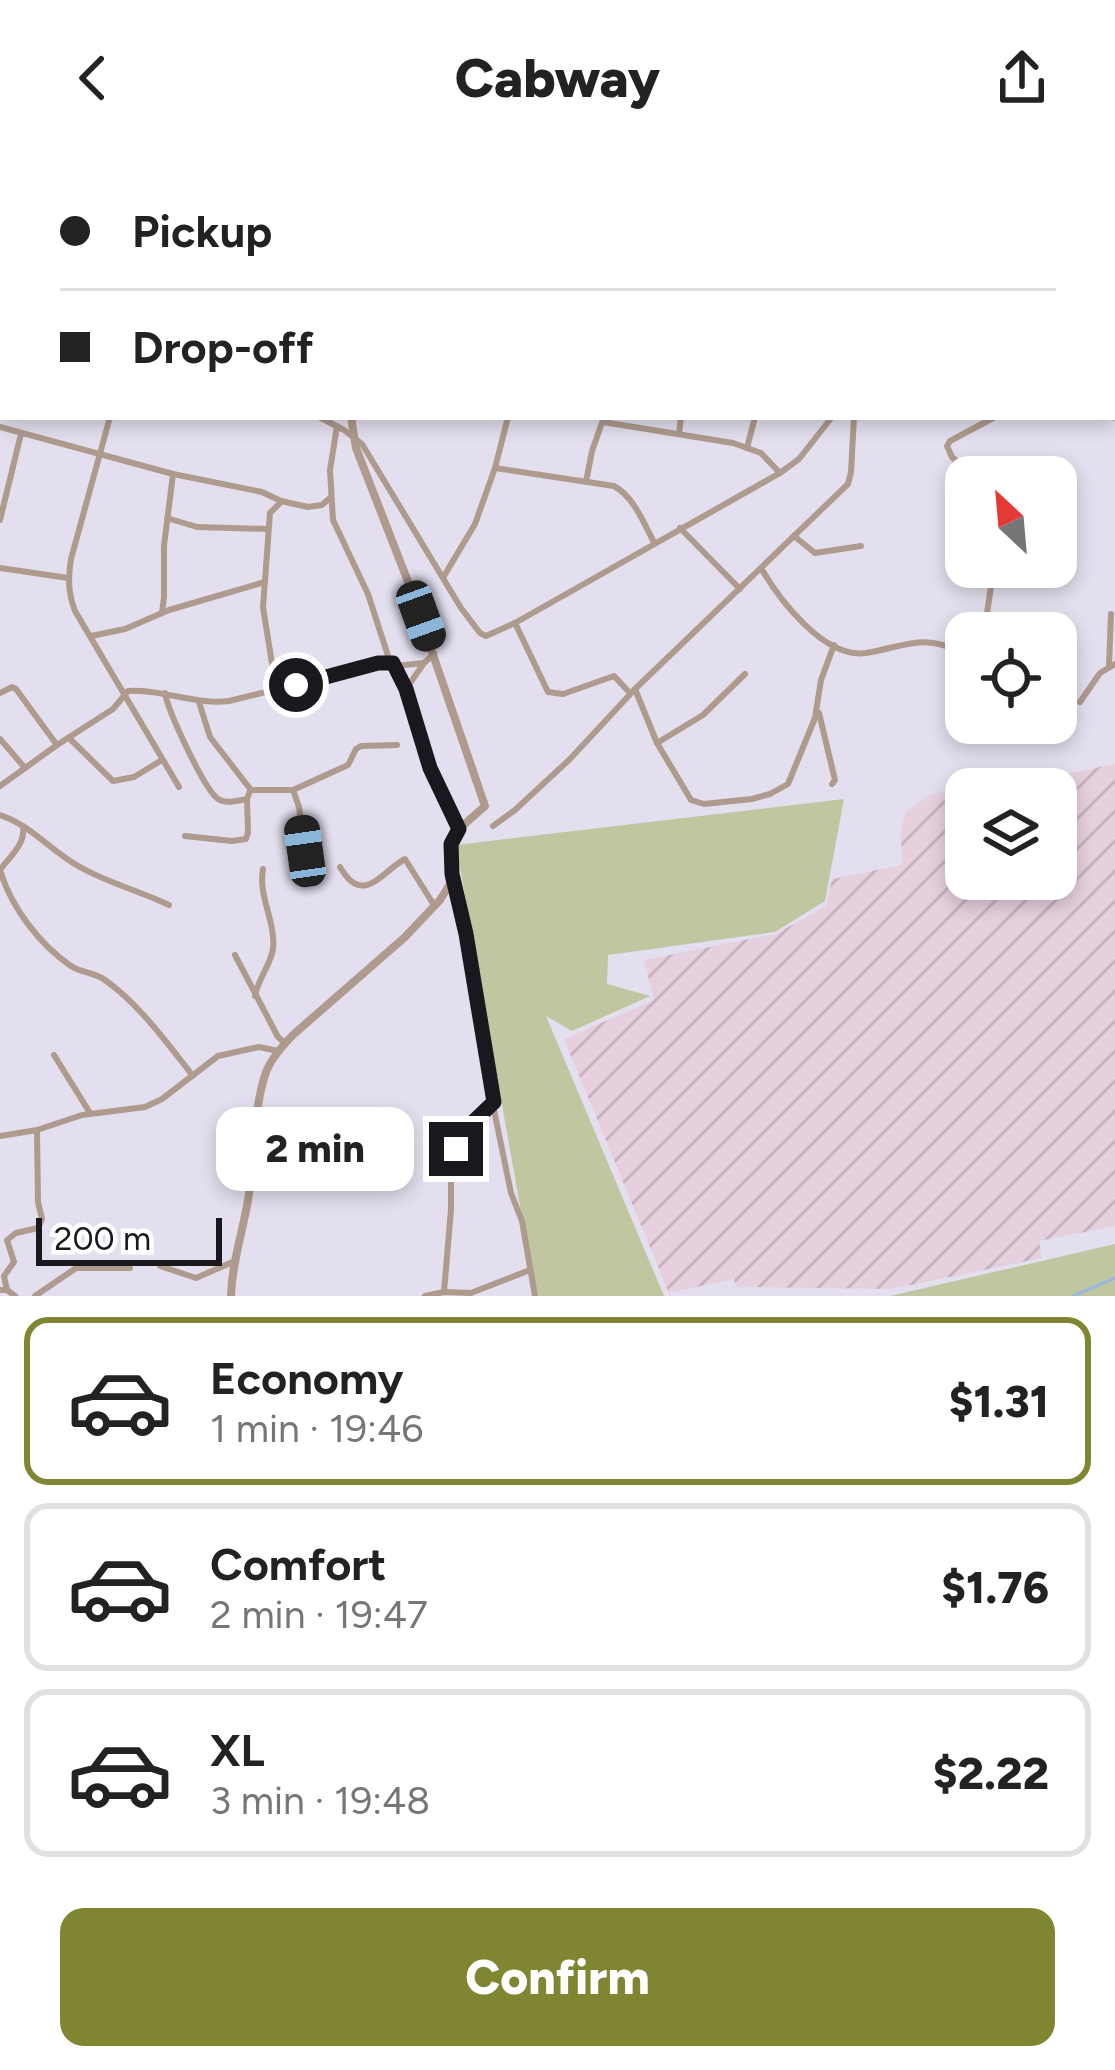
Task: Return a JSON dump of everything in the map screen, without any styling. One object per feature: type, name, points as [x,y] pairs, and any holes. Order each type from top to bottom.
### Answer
[{"type":"street","points":[[109,420],[85,504],[68,578],[69,595],[179,787]]},
{"type":"street","points":[[325,420],[353,437],[376,463],[460,608],[479,633],[490,635],[780,473],[799,459],[830,420]]},
{"type":"street","points":[[351,420],[359,458],[434,654],[485,806],[459,829],[451,844],[452,874],[535,1296]]},
{"type":"street","points":[[443,576],[475,524],[507,420]]},
{"type":"street","points":[[586,482],[604,420],[733,442],[761,453],[780,473]]},
{"type":"street","points":[[679,434],[681,420]]},
{"type":"street","points":[[747,448],[754,420]]},
{"type":"street","points":[[493,826],[557,772],[633,691],[848,484],[854,420]]},
{"type":"street","points":[[952,456],[950,441],[989,420]]},
{"type":"street","points":[[337,426],[329,470],[333,520],[368,595],[392,664],[406,689],[430,768],[459,829]]},
{"type":"street","points":[[0,427],[281,501],[316,507],[331,497]]},
{"type":"street","points":[[0,520],[22,434]]},
{"type":"street","points":[[495,468],[622,490],[654,542]]},
{"type":"street","points":[[162,614],[173,473]]},
{"type":"street","points":[[276,689],[263,607],[270,513],[281,501]]},
{"type":"street","points":[[167,518],[197,527],[268,529]]},
{"type":"street","points":[[680,528],[740,589]]},
{"type":"street","points":[[794,536],[815,553],[860,546]]},
{"type":"street","points":[[0,568],[68,578]]},
{"type":"street","points":[[760,568],[804,626],[834,645],[860,653],[912,641],[945,645]]},
{"type":"street","points":[[91,636],[265,582]]},
{"type":"street","points":[[1081,702],[1096,677],[1112,665],[1111,614]]},
{"type":"street","points":[[515,623],[548,692],[562,694],[614,676],[633,691],[687,796],[704,804],[752,799],[789,783],[834,645]]},
{"type":"street","points":[[406,689],[434,654]]},
{"type":"street","points":[[0,786],[113,710],[124,692],[229,701],[392,664],[424,663]]},
{"type":"street","points":[[657,743],[703,715],[745,674]]},
{"type":"street","points":[[0,692],[16,688],[57,745]]},
{"type":"street","points":[[165,693],[184,744],[212,793],[226,802],[293,790],[346,766],[361,746],[397,745]]},
{"type":"street","points":[[185,836],[232,841],[246,839],[248,832],[249,795],[210,736],[199,702]]},
{"type":"street","points":[[817,708],[835,779],[832,784]]},
{"type":"street","points":[[69,738],[113,781],[134,777],[162,760]]},
{"type":"street","points":[[0,739],[25,768]]},
{"type":"street","points":[[293,790],[305,851]]},
{"type":"street","points":[[0,815],[74,864],[169,905]]},
{"type":"street","points":[[23,826],[22,842],[0,870],[24,918],[72,967],[105,980],[193,1076]]},
{"type":"street","points":[[340,867],[356,884],[370,885],[405,859],[434,905]]},
{"type":"street","points":[[255,996],[273,953],[262,899],[263,869]]},
{"type":"street","points":[[231,1296],[267,1070],[281,1047],[405,938],[446,892],[452,874]]},
{"type":"street","points":[[235,955],[281,1047]]},
{"type":"street","points":[[0,1136],[90,1113],[145,1107],[218,1056],[281,1047]]},
{"type":"street","points":[[55,1055],[90,1113]]},
{"type":"street","points":[[444,1292],[451,1167],[469,1126],[494,1102]]},
{"type":"street","points":[[15,1296],[3,1290],[4,1276],[14,1262],[7,1240],[40,1225],[37,1130]]},
{"type":"street","points":[[160,1266],[196,1278],[235,1261]]},
{"type":"street","points":[[35,1296],[76,1268],[130,1268]]},
{"type":"street","points":[[424,1296],[471,1293],[531,1269]]},
{"type":"shaded area","points":[[1115,764],[1115,1226],[1039,1241],[1042,1258],[891,1289],[736,1287],[734,1279],[669,1293],[564,1039],[654,1000],[644,960],[776,934],[826,906],[832,879],[902,865],[901,829],[906,812],[929,795],[945,791],[945,900],[1077,900],[1077,772]]},
{"type":"green space","points":[[844,799],[825,901],[775,932],[608,955],[607,984],[650,996],[572,1031],[546,1016],[664,1296],[536,1296],[456,845]]},
{"type":"green space","points":[[1115,1244],[1115,1296],[890,1296]]},
{"type":"waterway","points":[[1073,1296],[1115,1278]]},
{"type":"route","points":[[296,685],[393,663],[406,689],[430,768],[459,829],[451,844],[452,874],[494,1102],[469,1126],[456,1149]]}]
